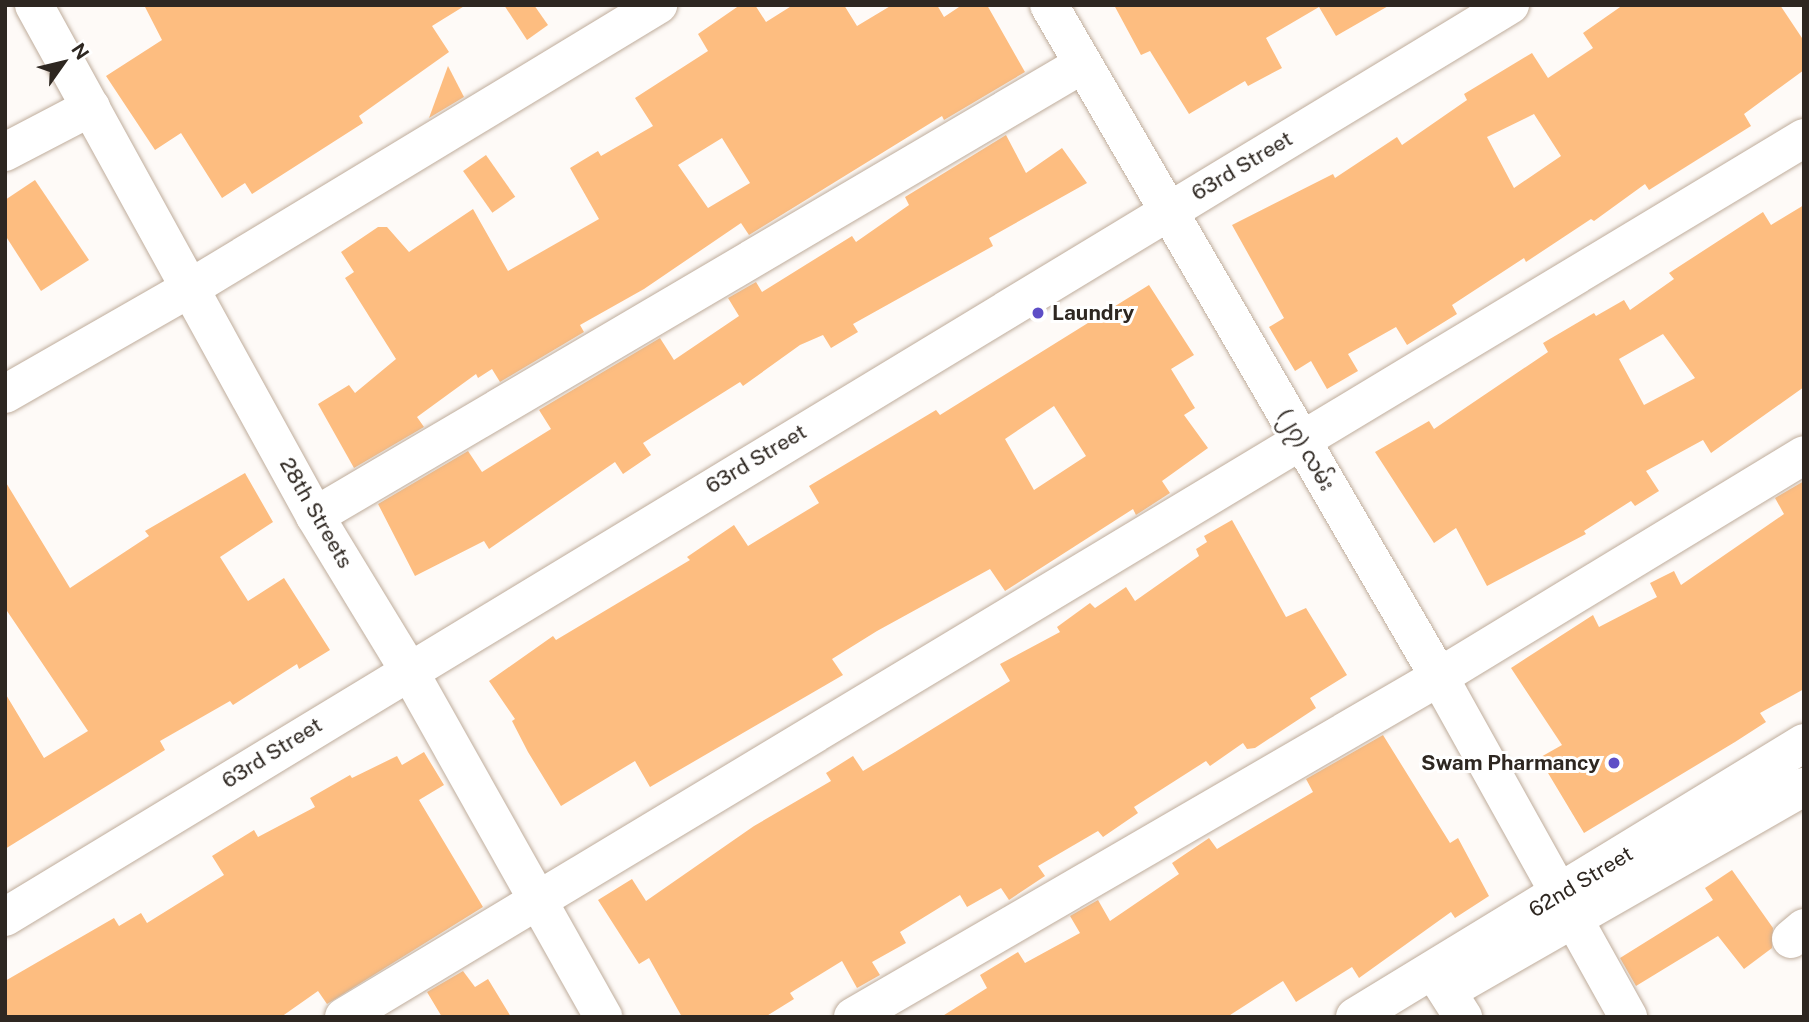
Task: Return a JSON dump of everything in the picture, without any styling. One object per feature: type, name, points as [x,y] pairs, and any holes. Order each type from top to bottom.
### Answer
[{"type":"street","name":"28th Streets","points":[[34,5],[316,516],[408,669],[603,1017]]},
{"type":"street","points":[[5,394],[192,287],[658,5]]},
{"type":"street","name":"(၂၇) လမ်း","points":[[1049,5],[1439,677],[1628,1017]]},
{"type":"street","name":"63rd Street","points":[[5,917],[408,669],[1510,5]]},
{"type":"street","points":[[316,516],[1083,64]]},
{"type":"street","points":[[5,152],[91,107]]},
{"type":"street","points":[[344,1017],[1804,138]]},
{"type":"street","points":[[853,1017],[1439,677],[1804,455]]},
{"type":"street","name":"62nd Street","points":[[1405,1017],[1447,993],[1803,746]]},
{"type":"street","name":"62nd Street","points":[[1567,909],[1804,787]]},
{"type":"street","name":"62nd Street","points":[[1356,1017],[1447,993]]},
{"type":"building","points":[[144,5],[466,5],[432,26],[449,52],[359,116],[363,123],[252,194],[245,183],[222,198],[181,133],[155,150],[106,76],[162,40]]},
{"type":"building","points":[[504,5],[534,5],[548,25],[527,40]]},
{"type":"building","points":[[740,5],[755,5],[766,22],[793,5],[844,5],[857,26],[892,5],[937,5],[944,17],[962,5],[987,5],[1025,72],[944,120],[942,116],[749,235],[741,223],[644,289],[580,325],[584,332],[500,382],[492,369],[478,378],[476,374],[417,417],[424,427],[354,468],[318,404],[349,385],[355,393],[396,359],[345,278],[354,272],[341,252],[378,227],[387,227],[409,252],[473,209],[508,271],[599,219],[570,168],[598,151],[601,156],[653,126],[635,98],[708,51],[698,34]],"holes":[[[722,138],[750,183],[708,208],[678,165]]]},
{"type":"building","points":[[1114,5],[1390,5],[1336,36],[1319,7],[1266,38],[1282,68],[1248,86],[1245,81],[1189,114],[1150,51],[1141,55]]},
{"type":"building","points":[[1623,5],[1780,5],[1804,41],[1804,70],[1744,114],[1751,126],[1649,190],[1645,184],[1594,221],[1591,219],[1526,262],[1524,258],[1452,305],[1457,314],[1407,345],[1396,327],[1348,354],[1358,371],[1327,389],[1311,361],[1295,371],[1269,327],[1284,318],[1232,225],[1333,174],[1335,178],[1397,137],[1402,145],[1467,100],[1464,94],[1532,53],[1548,78],[1593,48],[1583,33]],"holes":[[[1534,114],[1561,156],[1514,188],[1487,137]]]},
{"type":"building","points":[[448,66],[464,97],[429,118]]},
{"type":"building","points":[[1006,135],[1026,173],[1062,148],[1087,183],[989,238],[993,246],[853,324],[858,332],[831,348],[823,335],[800,345],[743,386],[740,382],[643,443],[651,455],[623,474],[615,462],[489,549],[484,541],[415,576],[378,504],[468,451],[482,472],[551,429],[539,410],[660,338],[674,360],[739,316],[728,298],[756,282],[762,292],[852,236],[856,242],[909,205],[905,197]]},
{"type":"building","points":[[486,155],[515,197],[492,213],[463,171]]},
{"type":"building","points":[[35,180],[89,260],[41,291],[5,235],[5,200]]},
{"type":"building","points":[[1804,205],[1804,387],[1711,453],[1703,440],[1646,471],[1659,491],[1635,506],[1631,501],[1584,531],[1586,534],[1487,586],[1456,528],[1434,543],[1375,452],[1429,421],[1434,429],[1548,352],[1543,343],[1594,313],[1596,316],[1624,300],[1630,310],[1674,279],[1669,273],[1763,212],[1771,225]],"holes":[[[1663,334],[1695,378],[1644,405],[1619,359]]]},
{"type":"building","points":[[1149,285],[1194,355],[1171,369],[1195,408],[1184,415],[1208,448],[1162,481],[1170,493],[1136,515],[1133,509],[1005,591],[990,569],[832,659],[843,675],[650,787],[635,761],[561,806],[528,752],[512,721],[515,719],[489,681],[553,636],[556,640],[690,560],[687,557],[734,525],[748,546],[819,503],[809,486],[936,410],[940,415]],"holes":[[[1054,406],[1086,456],[1034,490],[1005,439]]]},
{"type":"building","points":[[245,473],[273,522],[220,557],[248,601],[284,578],[330,650],[299,669],[297,664],[233,705],[230,701],[160,741],[165,750],[5,849],[5,693],[44,758],[88,731],[5,608],[5,481],[70,588],[149,536],[145,531]]},
{"type":"building","points":[[1804,481],[1804,689],[1760,713],[1766,722],[1584,833],[1539,758],[1562,745],[1511,668],[1593,615],[1599,627],[1657,597],[1650,583],[1674,571],[1681,585],[1784,514],[1775,498]]},
{"type":"building","points":[[1232,520],[1286,617],[1306,608],[1347,675],[1310,698],[1316,708],[1255,748],[1247,749],[1243,743],[1210,766],[1206,761],[1134,807],[1138,813],[1103,837],[1098,831],[1038,866],[1045,876],[1009,900],[1001,888],[967,907],[960,895],[900,932],[906,943],[872,962],[880,975],[857,988],[842,961],[790,993],[794,999],[765,1017],[682,1017],[649,958],[639,964],[598,900],[632,879],[646,901],[754,826],[831,781],[826,773],[853,756],[863,771],[895,752],[1010,681],[1000,664],[1060,632],[1057,627],[1090,603],[1095,608],[1126,587],[1135,601],[1199,556],[1196,549],[1207,542],[1204,536]]},
{"type":"building","points":[[1383,735],[1450,843],[1458,838],[1489,896],[1455,918],[1451,912],[1359,978],[1352,967],[1296,1002],[1283,981],[1227,1017],[941,1017],[987,988],[980,975],[1018,952],[1025,963],[1080,933],[1070,916],[1098,900],[1110,921],[1179,874],[1172,863],[1209,838],[1217,849],[1313,792],[1306,779]]},
{"type":"building","points":[[424,752],[444,785],[419,800],[483,907],[327,1004],[318,991],[281,1017],[5,1017],[5,981],[114,918],[119,926],[141,913],[147,923],[224,875],[212,856],[254,830],[258,837],[315,807],[310,798],[350,775],[352,778],[397,756],[402,765]]},
{"type":"building","points":[[1732,870],[1773,928],[1772,948],[1744,969],[1718,936],[1636,986],[1620,958],[1713,900],[1705,888]]},
{"type":"building","points":[[463,971],[475,987],[488,979],[511,1017],[442,1017],[427,992]]},
{"type":"place","name":"Laundry","points":[[1038,313]]},
{"type":"place","name":"Swam Pharmancy","points":[[1614,763]]}]
